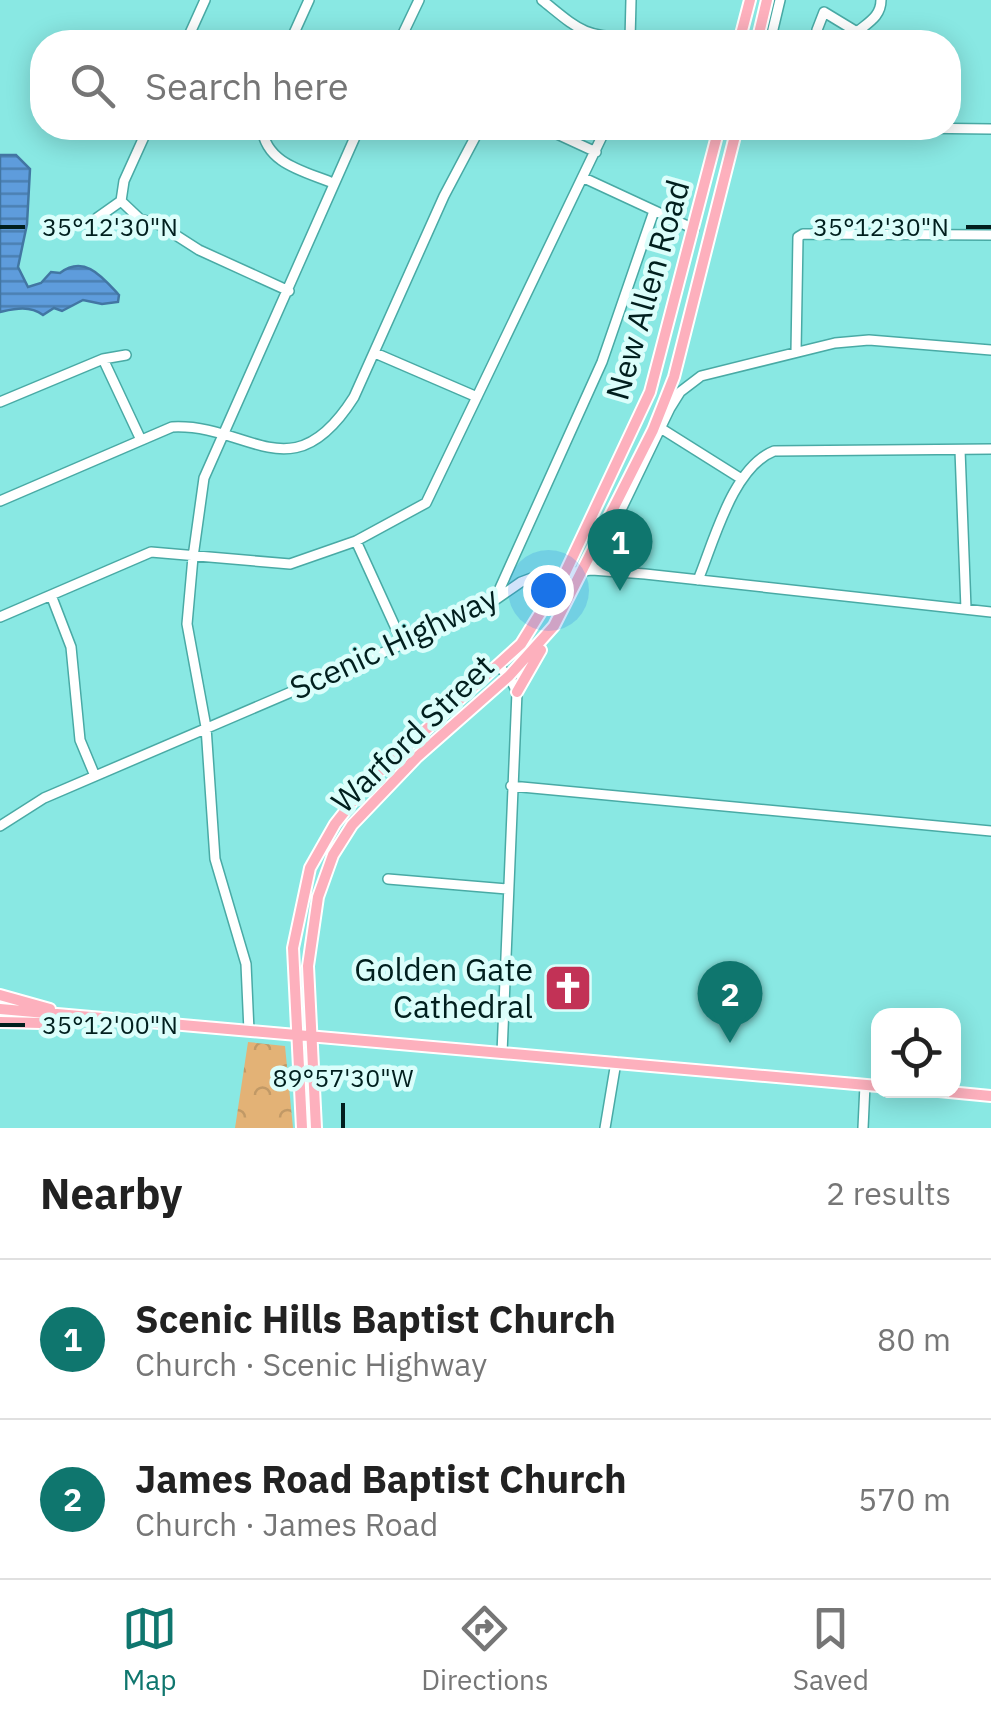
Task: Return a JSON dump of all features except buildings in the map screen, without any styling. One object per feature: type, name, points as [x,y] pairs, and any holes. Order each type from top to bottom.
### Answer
[{"type":"main road","points":[[743,30],[750,0]]},
{"type":"main road","points":[[760,30],[767,0]]},
{"type":"main road","name":"New Allen Road","points":[[565,572],[650,392],[716,140]]},
{"type":"main road","name":"New Allen Road","points":[[588,571],[674,377],[735,140]]},
{"type":"main road","name":"Warford Street","points":[[316,1128],[309,1036],[310,938],[318,896],[333,855],[352,825],[417,757],[509,676],[550,633],[588,571]]},
{"type":"main road","name":"Warford Street","points":[[302,1128],[293,948],[310,868],[335,824],[368,782],[499,668],[521,644],[565,572]]},
{"type":"main road","points":[[516,692],[550,633]]},
{"type":"main road","points":[[0,995],[70,1016]]},
{"type":"main road","points":[[0,1008],[871,1085]]},
{"type":"main road","points":[[0,1022],[41,1023],[70,1016]]},
{"type":"main road","points":[[961,1093],[991,1096]]},
{"type":"street","points":[[191,30],[205,0]]},
{"type":"street","points":[[295,30],[309,0]]},
{"type":"street","points":[[405,30],[419,0]]},
{"type":"street","points":[[542,0],[580,30]]},
{"type":"street","points":[[630,30],[631,0]]},
{"type":"street","points":[[773,30],[780,0]]},
{"type":"street","points":[[864,30],[880,10],[880,0]]},
{"type":"street","points":[[817,30],[824,12],[848,30]]},
{"type":"street","points":[[961,128],[991,128]]},
{"type":"street","points":[[96,218],[120,201],[124,181],[143,140]]},
{"type":"street","points":[[267,140],[272,154],[285,163],[333,183]]},
{"type":"street","points":[[249,1032],[246,964],[214,859],[206,727],[187,624],[194,557],[204,478],[354,140]]},
{"type":"street","points":[[0,501],[172,427],[196,426],[260,448],[291,449],[317,438],[340,418],[375,352],[444,196],[474,140]]},
{"type":"street","points":[[570,140],[596,152]]},
{"type":"street","points":[[0,617],[151,552],[290,564],[356,541],[426,503],[535,269],[601,140]]},
{"type":"street","points":[[584,178],[694,229]]},
{"type":"street","points":[[120,201],[140,219],[288,291]]},
{"type":"street","points":[[495,600],[602,362],[654,210]]},
{"type":"street","points":[[796,352],[798,237],[802,234],[991,235]]},
{"type":"street","points":[[588,571],[680,392],[701,376],[835,343],[869,340],[991,350]]},
{"type":"street","points":[[375,352],[476,398]]},
{"type":"street","points":[[0,402],[103,359],[126,356]]},
{"type":"street","points":[[103,359],[141,440]]},
{"type":"street","points":[[662,429],[740,478]]},
{"type":"street","points":[[698,580],[740,478],[762,455],[774,451],[991,449]]},
{"type":"street","points":[[960,450],[966,609]]},
{"type":"street","points":[[356,541],[403,644]]},
{"type":"street","name":"Scenic Highway","points":[[0,826],[44,798],[403,644],[495,600],[520,582],[565,572],[698,580],[991,612]]},
{"type":"street","points":[[51,595],[71,647],[80,740],[95,776]]},
{"type":"street","points":[[499,668],[509,676],[516,692],[502,1053]]},
{"type":"street","points":[[511,786],[991,831]]},
{"type":"street","points":[[388,879],[508,889]]},
{"type":"street","points":[[605,1128],[616,1062]]},
{"type":"street","points":[[863,1128],[865,1085]]},
{"type":"green space","points":[[248,1042],[285,1046],[293,1128],[235,1128]]},
{"type":"water","points":[[0,155],[16,155],[30,169],[27,224],[18,267],[28,287],[41,283],[51,272],[85,267],[113,288],[119,295],[118,302],[83,300],[43,315],[27,309],[0,312]]},
{"type":"place","name":"Scenic Hills Baptist Church","points":[[620,591]]},
{"type":"place","name":"Golden Gate Cathedral","points":[[568,988]]},
{"type":"place","name":"James Road Baptist Church","points":[[730,1043]]}]
